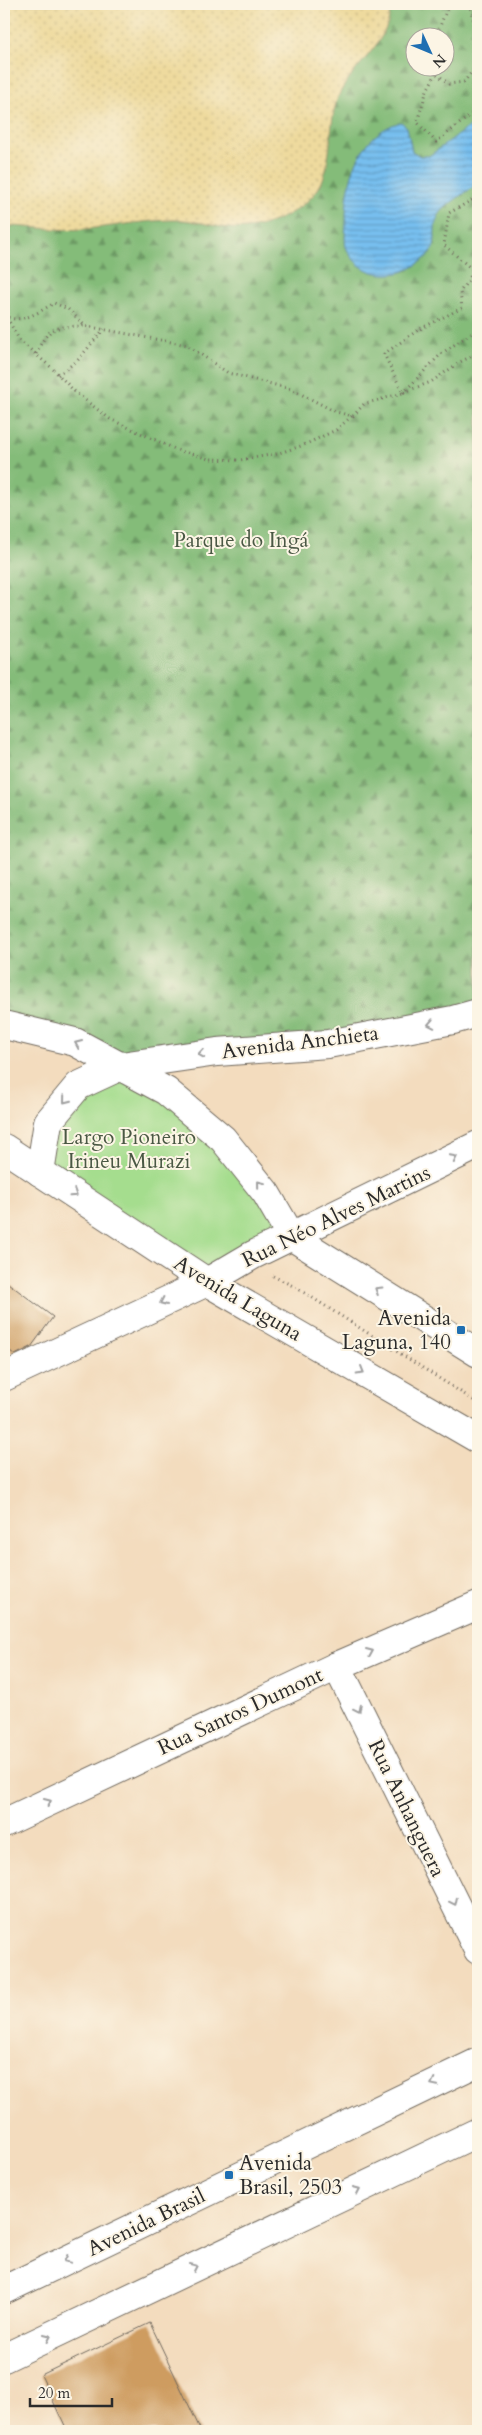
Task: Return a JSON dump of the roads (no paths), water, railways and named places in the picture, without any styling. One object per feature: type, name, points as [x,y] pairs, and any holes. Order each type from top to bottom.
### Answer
[{"type":"main road","name":"Avenida Anchieta","points":[[40,1172],[48,1122],[78,1086],[121,1066],[217,1052],[328,1044],[478,1013]]},
{"type":"main road","points":[[4,1025],[75,1042],[166,1091],[223,1140],[266,1193],[291,1236],[478,1353]]},
{"type":"main road","name":"Rua Néo Alves Martins","points":[[4,1377],[207,1282],[291,1236],[478,1145]]},
{"type":"main road","name":"Avenida Laguna","points":[[4,1148],[207,1282],[478,1439]]},
{"type":"main road","name":"Rua Santos Dumont","points":[[4,1823],[337,1666],[478,1605]]},
{"type":"main road","name":"Rua Anhanguera","points":[[337,1666],[478,1950]]},
{"type":"main road","name":"Avenida Brasil","points":[[4,2290],[478,2062]]},
{"type":"main road","points":[[4,2358],[478,2132]]},
{"type":"water","points":[[478,120],[478,183],[450,204],[438,217],[432,251],[419,263],[399,273],[378,273],[359,265],[346,247],[347,205],[352,175],[357,160],[374,137],[386,128],[401,122],[407,127],[412,151],[420,156],[429,156]]},
{"type":"place","name":"Avenida Laguna, 140","points":[[461,1330]]},
{"type":"place","name":"Avenida Brasil, 2503","points":[[229,2175]]},
{"type":"park label","name":"Parque do Ingá","points":[[241,540]]},
{"type":"park label","name":"Largo Pioneiro Irineu Murazi","points":[[129,1149]]}]
